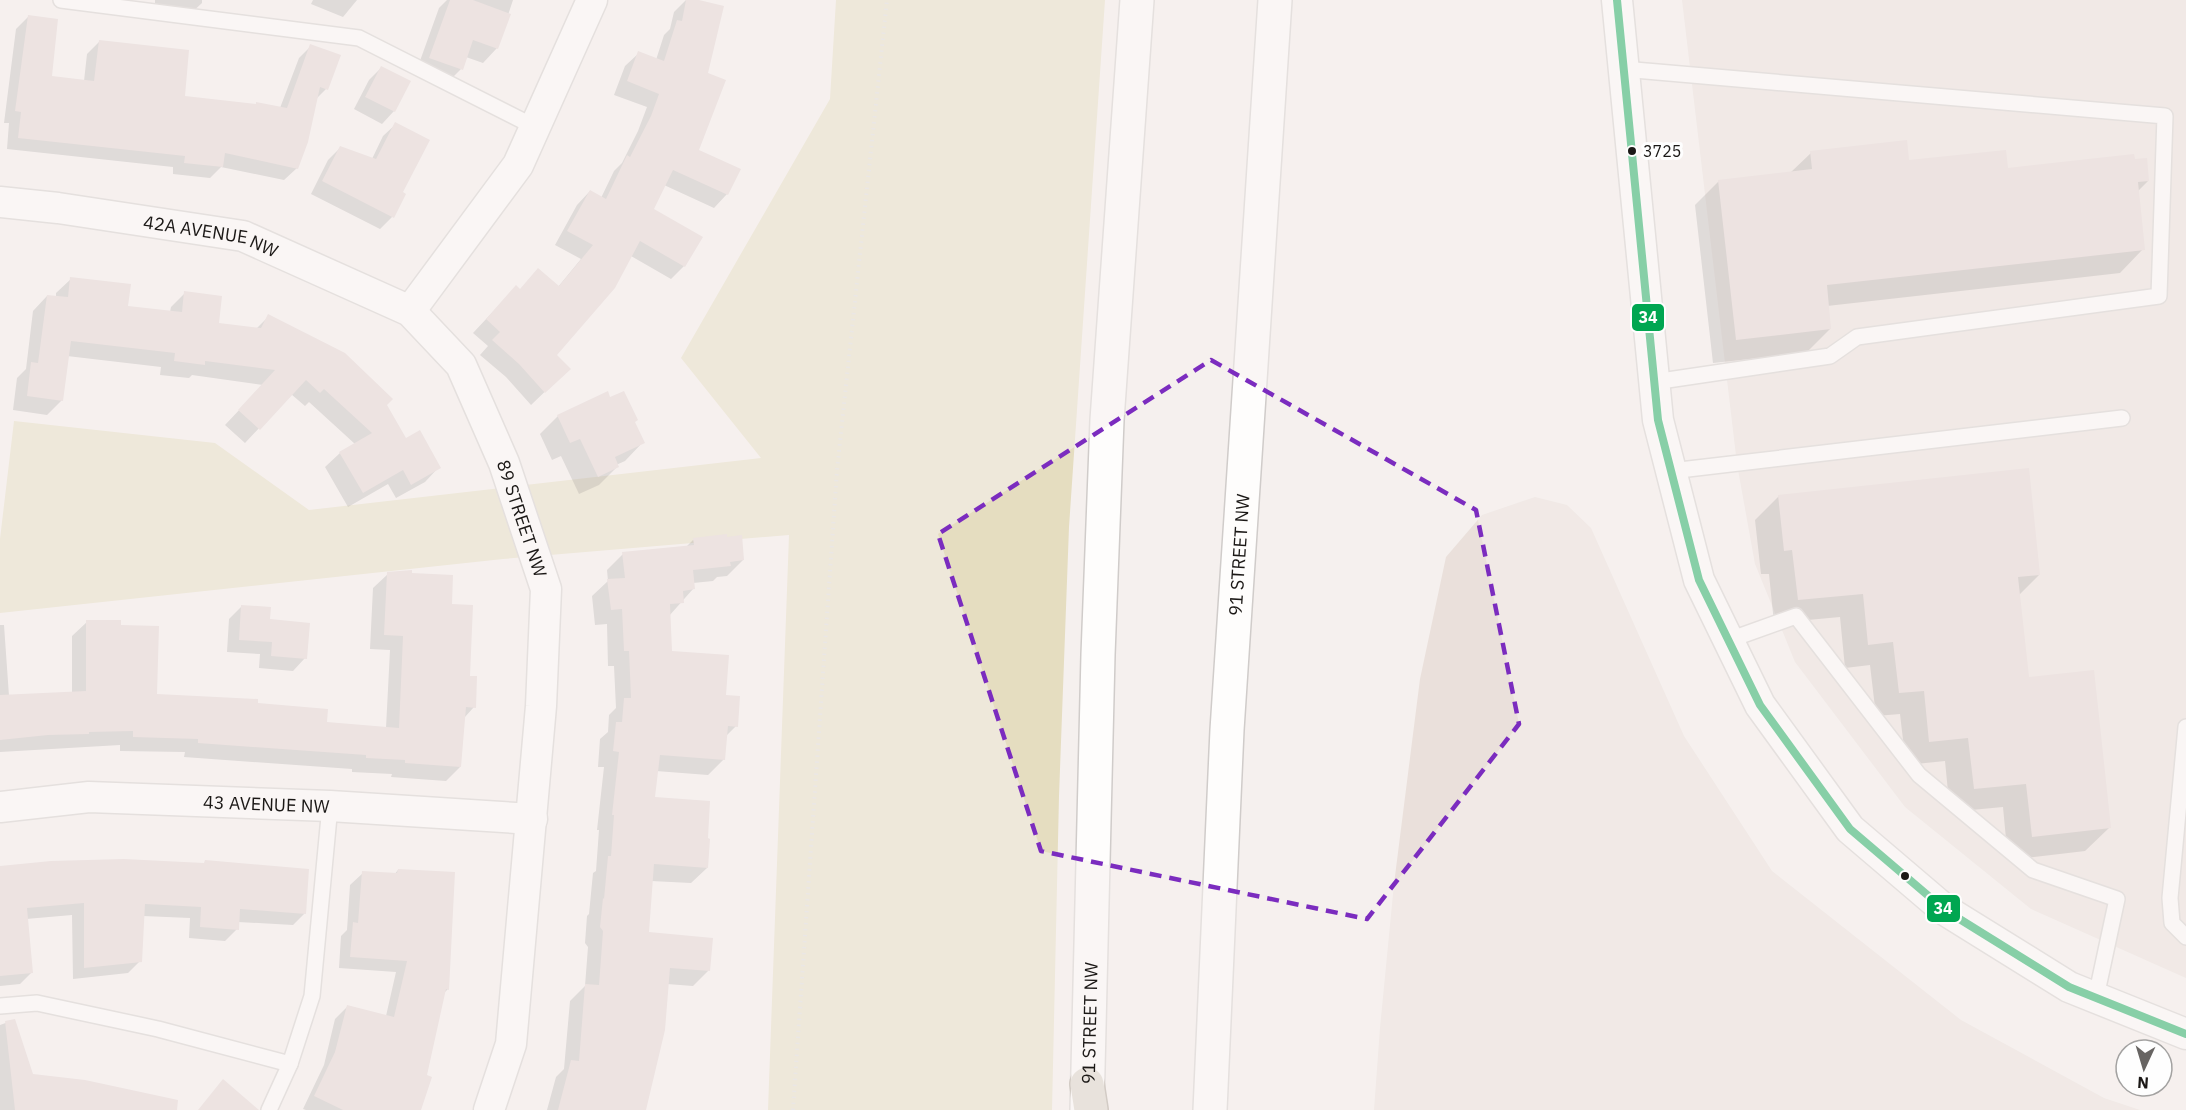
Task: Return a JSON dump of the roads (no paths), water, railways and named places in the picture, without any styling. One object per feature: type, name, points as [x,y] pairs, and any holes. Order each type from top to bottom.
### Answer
[{"type":"main road","name":"91 STREET NW","points":[[1088,1101],[1098,664],[1107,420],[1137,0]]},
{"type":"main road","name":"91 STREET NW","points":[[1210,1110],[1227,730],[1275,0]]},
{"type":"street","points":[[410,312],[518,165],[592,0]]},
{"type":"street","points":[[1617,0],[1658,420],[1699,580],[1760,705],[1850,829],[1945,910],[2069,987],[2186,1034]]},
{"type":"street","name":"42A AVENUE NW","points":[[0,202],[58,208],[243,236],[410,312]]},
{"type":"street","name":"89 STREET NW","points":[[410,312],[461,365],[504,463],[546,589],[541,706],[511,1044],[489,1110]]},
{"type":"street","name":"43 AVENUE NW","points":[[0,807],[89,797],[330,806],[532,819]]},
{"type":"lane","points":[[61,0],[359,38],[535,127]]},
{"type":"lane","points":[[1623,69],[2165,116],[2159,296],[1857,337],[1830,356],[1654,382]]},
{"type":"lane","points":[[1671,471],[2122,418]]},
{"type":"lane","points":[[1729,640],[1796,616],[1918,775],[2033,870],[2117,899],[2096,997]]},
{"type":"lane","points":[[2186,727],[2170,898],[2172,923],[2186,937]]},
{"type":"lane","points":[[269,1110],[290,1064],[312,996],[330,806]]},
{"type":"lane","points":[[0,1006],[37,1003],[158,1029],[290,1064]]},
{"type":"place","name":"3725","points":[[1632,151]]}]
